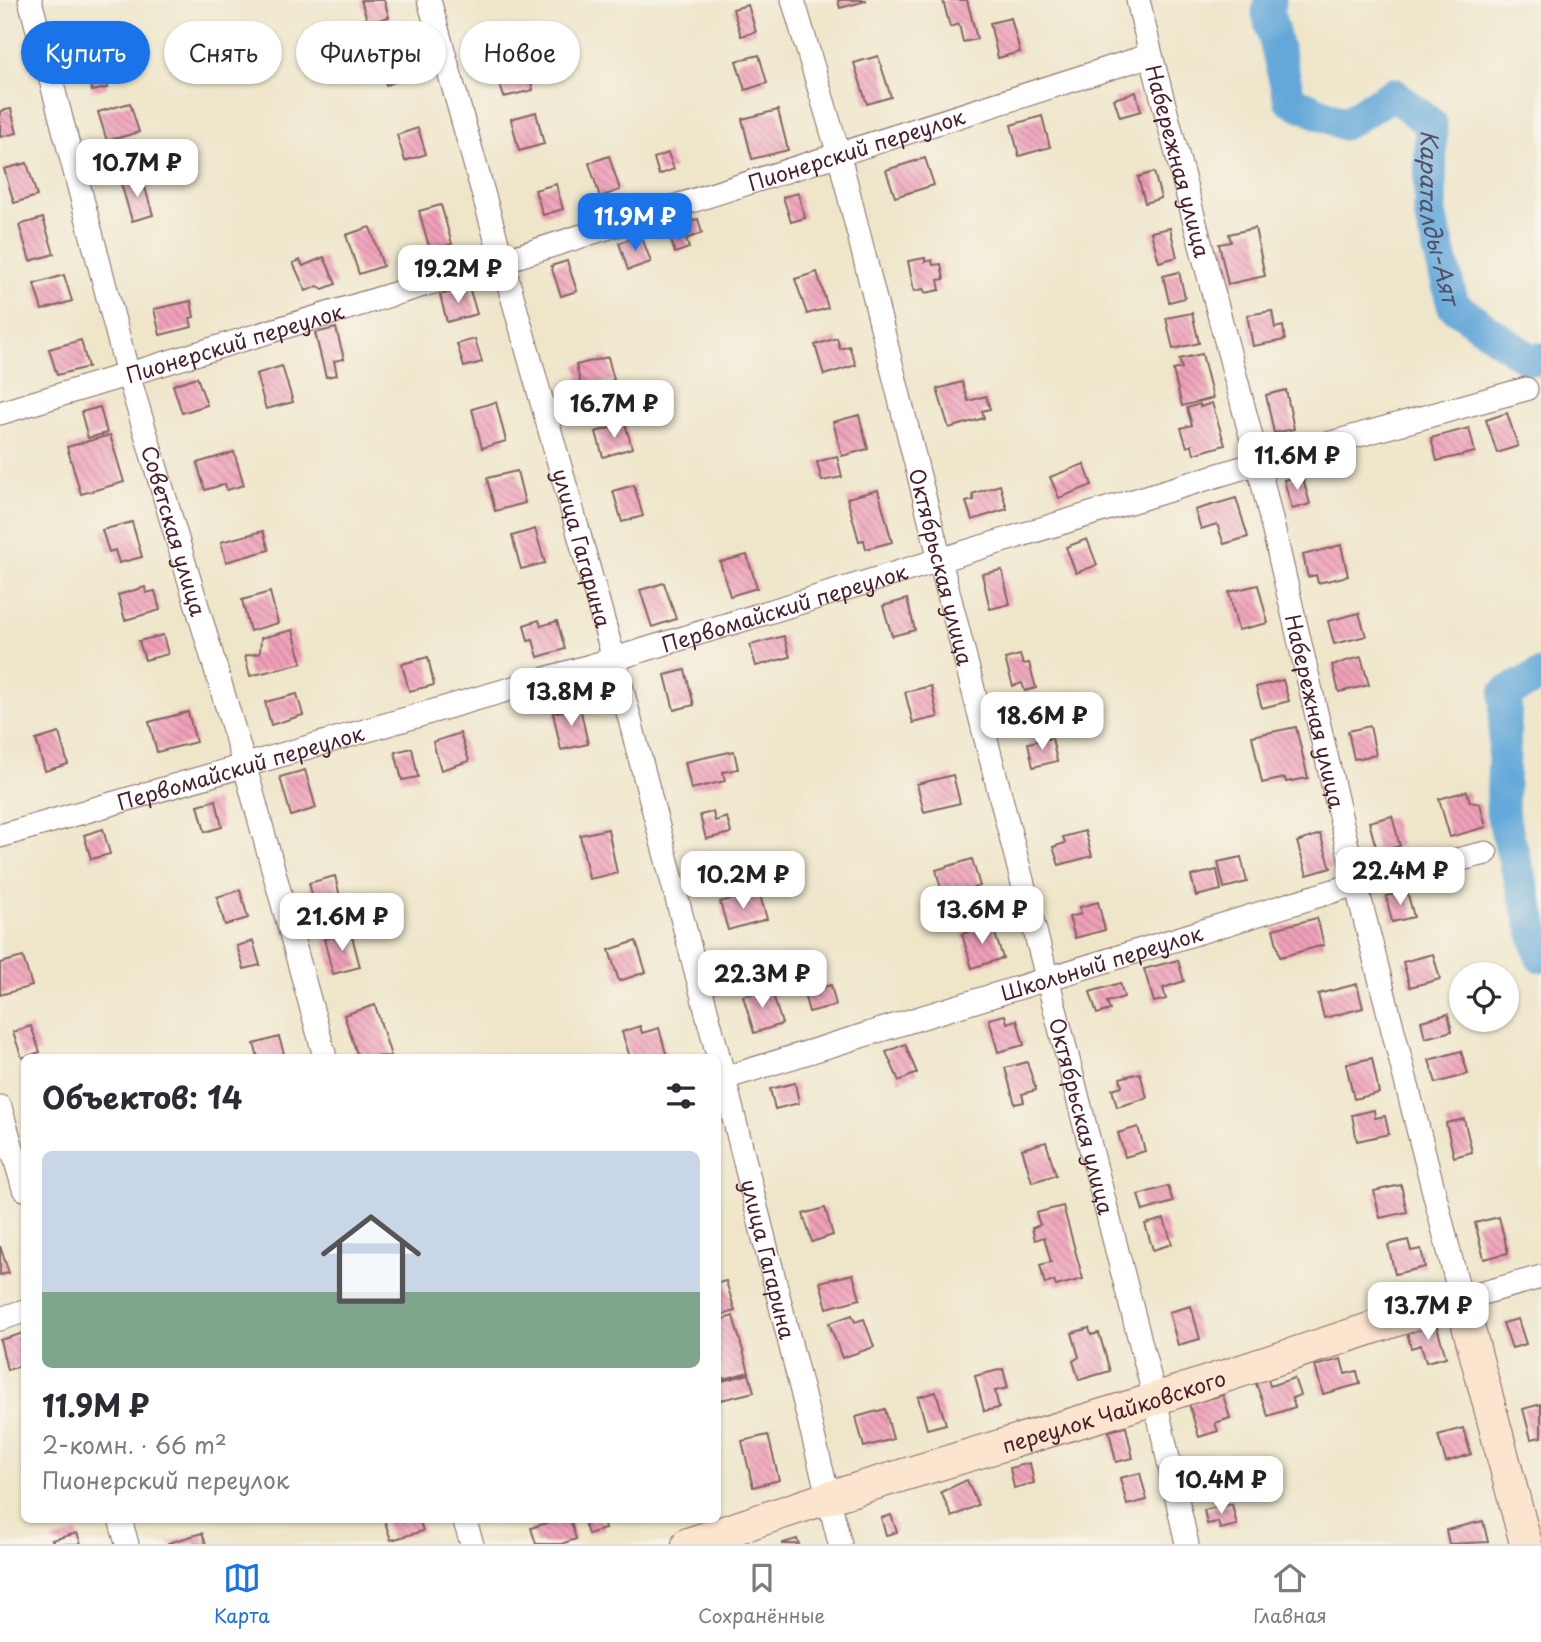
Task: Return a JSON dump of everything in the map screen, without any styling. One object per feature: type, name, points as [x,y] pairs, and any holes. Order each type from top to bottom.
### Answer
[{"type":"street","name":"Советская улица","points":[[30,0],[128,373],[245,767],[324,1054]]},
{"type":"street","name":"улица Гагарина","points":[[429,0],[614,659],[715,1054]]},
{"type":"street","name":"Октябрьская улица","points":[[793,0],[839,155],[1155,1399],[1187,1544]]},
{"type":"street","name":"Набережная улица","points":[[1138,0],[1258,463],[1356,884],[1526,1544]]},
{"type":"street","name":"Пионерский переулок","points":[[0,413],[503,261],[1151,55]]},
{"type":"street","name":"Первомайский переулок","points":[[0,836],[614,659],[1258,463],[1527,389]]},
{"type":"street","name":"Школьный переулок","points":[[721,1079],[1356,884],[1486,853]]},
{"type":"street","name":"улица Гагарина","points":[[721,1079],[840,1544]]},
{"type":"street","points":[[0,1107],[21,1179]]},
{"type":"street","name":"переулок Чайковского","points":[[688,1544],[827,1498],[1155,1399],[1461,1299],[1541,1277]]},
{"type":"street","points":[[0,1319],[21,1312]]},
{"type":"street","points":[[121,1523],[127,1544]]},
{"type":"street","points":[[465,1523],[472,1544]]},
{"type":"building","points":[[361,0],[384,0],[389,17],[367,21]]},
{"type":"building","points":[[838,0],[866,0],[866,1],[840,8]]},
{"type":"building","points":[[943,0],[967,0],[977,39],[963,42],[959,24],[950,27]]},
{"type":"building","points":[[748,5],[756,32],[741,36],[733,9]]},
{"type":"building","points":[[1011,18],[1020,52],[998,58],[990,23]]},
{"type":"building","points":[[759,55],[767,83],[745,90],[736,61]]},
{"type":"building","points":[[878,56],[891,97],[867,104],[854,63]]},
{"type":"building","points":[[91,84],[106,84],[107,88],[92,91]]},
{"type":"building","points":[[500,84],[532,84],[533,90],[504,97]]},
{"type":"building","points":[[1136,92],[1141,111],[1120,117],[1114,99]]},
{"type":"building","points":[[130,103],[139,132],[107,141],[98,112]]},
{"type":"building","points":[[11,109],[17,133],[0,137],[0,111]]},
{"type":"building","points":[[778,110],[788,150],[752,159],[742,119]]},
{"type":"building","points":[[536,112],[544,144],[519,151],[511,119]]},
{"type":"building","points":[[1042,116],[1050,147],[1019,156],[1011,125]]},
{"type":"building","points":[[418,128],[426,154],[405,161],[397,135]]},
{"type":"building","points":[[668,153],[674,169],[659,175],[654,158]]},
{"type":"building","points":[[609,156],[620,190],[600,197],[589,163]]},
{"type":"building","points":[[925,158],[934,185],[895,197],[886,170]]},
{"type":"building","points":[[27,163],[37,196],[14,203],[4,169]]},
{"type":"building","points":[[1154,172],[1161,198],[1145,203],[1138,177]]},
{"type":"building","points":[[142,177],[153,215],[132,221],[121,183]]},
{"type":"building","points":[[556,184],[563,209],[543,215],[535,190]]},
{"type":"building","points":[[798,193],[805,218],[791,222],[783,197]]},
{"type":"building","points":[[441,205],[452,244],[430,250],[419,211]]},
{"type":"building","points":[[43,218],[54,254],[30,261],[19,225]]},
{"type":"building","points":[[698,219],[702,233],[686,239],[689,248],[675,253],[667,228]]},
{"type":"building","points":[[370,227],[383,266],[359,274],[346,235]]},
{"type":"building","points":[[1170,228],[1177,257],[1159,262],[1151,232]]},
{"type":"building","points":[[1255,228],[1265,276],[1228,284],[1219,244],[1231,242],[1229,234]]},
{"type":"building","points":[[641,235],[651,262],[628,270],[619,243]]},
{"type":"building","points":[[324,257],[336,284],[323,289],[318,286],[306,291],[293,263],[300,260],[303,266]]},
{"type":"building","points":[[925,258],[925,262],[932,260],[933,265],[941,264],[944,279],[938,280],[940,290],[925,293],[924,289],[914,291],[908,261]]},
{"type":"building","points":[[567,261],[577,291],[561,296],[551,266]]},
{"type":"building","points":[[817,272],[828,308],[807,314],[795,279]]},
{"type":"building","points":[[1179,272],[1185,298],[1169,302],[1163,276]]},
{"type":"building","points":[[64,275],[72,301],[42,310],[34,284]]},
{"type":"building","points":[[469,287],[477,314],[447,322],[440,295]]},
{"type":"building","points":[[191,301],[194,317],[190,318],[192,327],[160,335],[154,309]]},
{"type":"building","points":[[1272,311],[1275,328],[1283,326],[1285,340],[1253,346],[1247,315]]},
{"type":"building","points":[[1192,313],[1199,343],[1173,349],[1166,318]]},
{"type":"building","points":[[336,328],[344,359],[334,361],[337,375],[326,377],[315,333]]},
{"type":"building","points":[[837,338],[840,349],[849,346],[856,365],[824,375],[815,345]]},
{"type":"building","points":[[475,339],[482,362],[464,367],[457,344]]},
{"type":"building","points":[[81,340],[88,367],[57,375],[49,349]]},
{"type":"building","points":[[1202,354],[1213,398],[1182,406],[1173,370],[1182,368],[1179,359]]},
{"type":"building","points":[[608,357],[614,380],[582,389],[576,365]]},
{"type":"building","points":[[282,366],[293,402],[266,409],[256,374]]},
{"type":"building","points":[[197,377],[207,405],[182,413],[173,385]]},
{"type":"building","points":[[962,382],[968,401],[986,396],[990,409],[982,411],[984,418],[949,428],[937,389]]},
{"type":"building","points":[[1286,390],[1294,429],[1274,433],[1266,395]]},
{"type":"building","points":[[496,402],[506,441],[482,448],[472,409]]},
{"type":"building","points":[[1212,403],[1225,445],[1194,454],[1192,445],[1187,447],[1181,428],[1192,425],[1187,408]]},
{"type":"building","points":[[100,407],[107,433],[88,438],[81,412]]},
{"type":"building","points":[[1507,413],[1518,446],[1497,453],[1486,420]]},
{"type":"building","points":[[859,415],[868,449],[842,456],[833,422]]},
{"type":"building","points":[[625,423],[632,448],[603,457],[596,432]]},
{"type":"building","points":[[1469,428],[1475,452],[1437,461],[1431,438]]},
{"type":"building","points":[[110,435],[124,482],[81,494],[67,447]]},
{"type":"building","points":[[234,452],[244,485],[227,490],[225,484],[205,490],[197,463]]},
{"type":"building","points":[[837,456],[842,477],[822,481],[817,462]]},
{"type":"building","points":[[1084,464],[1092,485],[1059,498],[1050,477]]},
{"type":"building","points":[[517,471],[525,503],[495,511],[487,478]]},
{"type":"building","points":[[1302,475],[1310,504],[1292,509],[1284,480]]},
{"type":"building","points":[[634,485],[643,516],[622,522],[613,491]]},
{"type":"building","points":[[1000,485],[1007,509],[972,520],[966,502],[974,500],[972,494]]},
{"type":"building","points":[[878,490],[892,542],[866,549],[864,540],[859,541],[847,498]]},
{"type":"building","points":[[1236,498],[1248,537],[1224,544],[1217,524],[1201,529],[1195,510]]},
{"type":"building","points":[[132,522],[142,557],[119,563],[115,550],[109,552],[102,530]]},
{"type":"building","points":[[535,529],[545,563],[521,569],[512,536]]},
{"type":"building","points":[[263,531],[269,550],[226,562],[221,542]]},
{"type":"building","points":[[1087,539],[1097,565],[1076,573],[1066,547]]},
{"type":"building","points":[[1341,545],[1348,576],[1318,583],[1316,575],[1308,577],[1303,555]]},
{"type":"building","points":[[747,555],[757,588],[730,596],[720,562]]},
{"type":"building","points":[[1002,570],[1010,604],[990,609],[982,574]]},
{"type":"building","points":[[664,583],[676,619],[652,627],[640,590]]},
{"type":"building","points":[[1258,585],[1268,623],[1238,630],[1229,592]]},
{"type":"building","points":[[145,587],[146,593],[155,591],[160,610],[125,620],[118,595]]},
{"type":"building","points":[[270,592],[278,623],[250,631],[242,600]]},
{"type":"building","points":[[907,599],[915,630],[892,636],[883,606]]},
{"type":"building","points":[[1359,613],[1366,636],[1334,644],[1328,621]]},
{"type":"building","points":[[539,620],[541,626],[557,621],[565,649],[538,657],[533,640],[528,641],[524,625]]},
{"type":"building","points":[[293,630],[302,663],[250,676],[245,656],[260,653],[261,638]]},
{"type":"building","points":[[163,635],[168,654],[145,660],[139,641]]},
{"type":"building","points":[[784,636],[790,657],[756,666],[750,645]]},
{"type":"building","points":[[1020,655],[1023,664],[1029,663],[1036,688],[1025,691],[1022,683],[1013,686],[1005,659]]},
{"type":"building","points":[[428,657],[434,685],[409,691],[402,664]]},
{"type":"building","points":[[1361,657],[1369,685],[1339,692],[1332,665]]},
{"type":"building","points":[[685,670],[694,705],[674,710],[665,675]]},
{"type":"building","points":[[1283,680],[1289,701],[1262,708],[1256,687]]},
{"type":"building","points":[[931,686],[938,717],[913,723],[905,692]]},
{"type":"building","points":[[297,694],[303,715],[271,725],[265,702]]},
{"type":"building","points":[[580,707],[588,744],[561,750],[553,713]]},
{"type":"building","points":[[188,712],[196,742],[157,752],[149,722]]},
{"type":"building","points":[[1370,726],[1376,755],[1354,759],[1348,731]]},
{"type":"building","points":[[1296,727],[1308,778],[1286,782],[1285,778],[1262,783],[1252,736]]},
{"type":"building","points":[[59,733],[68,764],[45,771],[36,740]]},
{"type":"building","points":[[460,733],[469,761],[441,770],[433,742]]},
{"type":"building","points":[[1052,738],[1057,761],[1033,767],[1028,743]]},
{"type":"building","points":[[412,748],[418,777],[402,780],[395,752]]},
{"type":"building","points":[[734,751],[738,769],[723,772],[725,781],[691,789],[685,762]]},
{"type":"building","points":[[305,770],[316,808],[291,816],[280,777]]},
{"type":"building","points":[[953,775],[960,803],[924,812],[917,784]]},
{"type":"building","points":[[1467,791],[1470,802],[1480,804],[1486,827],[1450,837],[1439,799]]},
{"type":"building","points":[[216,800],[222,827],[205,832],[198,805]]},
{"type":"building","points":[[713,812],[715,821],[727,817],[731,833],[706,839],[700,815]]},
{"type":"building","points":[[1392,816],[1400,846],[1377,851],[1369,822]]},
{"type":"building","points":[[103,829],[110,854],[91,859],[84,835]]},
{"type":"building","points":[[608,829],[617,873],[589,879],[580,835]]},
{"type":"building","points":[[1085,831],[1092,856],[1059,865],[1053,847],[1065,843],[1063,837]]},
{"type":"building","points":[[1320,834],[1331,868],[1307,875],[1297,842]]},
{"type":"building","points":[[1241,857],[1247,882],[1224,888],[1218,862]]},
{"type":"building","points":[[972,859],[980,886],[943,896],[936,870]]},
{"type":"building","points":[[1217,870],[1221,890],[1196,896],[1191,876]]},
{"type":"building","points":[[335,876],[341,901],[315,907],[309,883]]},
{"type":"building","points":[[240,890],[248,918],[225,925],[217,897]]},
{"type":"building","points":[[1407,891],[1414,917],[1392,922],[1386,896]]},
{"type":"building","points":[[759,892],[767,919],[728,930],[720,902]]},
{"type":"building","points":[[1098,902],[1105,930],[1075,938],[1069,917],[1081,914],[1080,907]]},
{"type":"building","points":[[1317,918],[1324,945],[1280,957],[1273,929]]},
{"type":"building","points":[[992,925],[1003,958],[972,968],[962,934]]},
{"type":"building","points":[[351,932],[360,967],[333,974],[324,939]]},
{"type":"building","points":[[253,941],[260,965],[244,969],[237,946]]},
{"type":"building","points":[[636,941],[646,972],[619,981],[609,950]]},
{"type":"building","points":[[1433,954],[1440,979],[1410,987],[1403,962]]},
{"type":"building","points":[[23,957],[32,986],[0,995],[0,963]]},
{"type":"building","points":[[1178,960],[1184,981],[1163,988],[1166,999],[1154,1002],[1144,969]]},
{"type":"building","points":[[813,975],[816,989],[831,985],[836,1005],[809,1012],[800,979]]},
{"type":"building","points":[[1120,983],[1124,997],[1107,1002],[1110,1010],[1097,1014],[1090,992]]},
{"type":"building","points":[[1357,984],[1363,1008],[1324,1018],[1318,994]]},
{"type":"building","points":[[771,988],[782,1024],[754,1033],[743,996]]},
{"type":"building","points":[[375,1005],[390,1054],[357,1054],[344,1015]]},
{"type":"building","points":[[1448,1014],[1449,1032],[1425,1038],[1421,1021]]},
{"type":"building","points":[[1005,1015],[1007,1023],[1017,1020],[1024,1045],[998,1052],[989,1019]]},
{"type":"building","points":[[31,1026],[40,1052],[21,1055],[13,1032]]},
{"type":"building","points":[[640,1026],[642,1033],[659,1028],[666,1054],[629,1054],[622,1032]]},
{"type":"building","points":[[279,1037],[284,1054],[257,1054],[254,1044]]},
{"type":"building","points":[[905,1044],[917,1073],[899,1081],[886,1052]]},
{"type":"building","points":[[1461,1051],[1468,1074],[1436,1083],[1429,1060]]},
{"type":"building","points":[[1372,1058],[1379,1093],[1354,1099],[1346,1064]]},
{"type":"building","points":[[1027,1062],[1036,1090],[1022,1094],[1024,1102],[1015,1104],[1005,1068]]},
{"type":"building","points":[[1140,1073],[1147,1098],[1117,1107],[1112,1089],[1122,1086],[1120,1078]]},
{"type":"building","points":[[795,1083],[799,1103],[775,1109],[770,1089]]},
{"type":"building","points":[[1374,1110],[1375,1118],[1385,1116],[1389,1134],[1357,1141],[1352,1115]]},
{"type":"building","points":[[1464,1119],[1472,1152],[1454,1157],[1446,1123]]},
{"type":"building","points":[[1138,1127],[1145,1151],[1125,1157],[1118,1133]]},
{"type":"building","points":[[1046,1142],[1056,1175],[1032,1182],[1022,1149]]},
{"type":"building","points":[[1401,1185],[1407,1212],[1380,1218],[1374,1191]]},
{"type":"building","points":[[1168,1186],[1173,1202],[1143,1211],[1138,1195]]},
{"type":"building","points":[[1063,1206],[1083,1279],[1056,1286],[1054,1281],[1045,1284],[1040,1265],[1051,1262],[1044,1237],[1035,1240],[1032,1228],[1040,1225],[1036,1213]]},
{"type":"building","points":[[825,1208],[833,1235],[812,1242],[803,1214]]},
{"type":"building","points":[[1499,1217],[1508,1253],[1484,1259],[1475,1223]]},
{"type":"building","points":[[1164,1219],[1172,1244],[1153,1250],[1145,1224]]},
{"type":"building","points":[[1408,1240],[1411,1251],[1421,1249],[1425,1267],[1395,1274],[1388,1245]]},
{"type":"building","points":[[0,1246],[9,1273],[0,1275]]},
{"type":"building","points":[[853,1274],[860,1299],[827,1308],[820,1282]]},
{"type":"building","points":[[726,1281],[735,1311],[721,1315],[721,1282]]},
{"type":"building","points":[[1191,1306],[1200,1339],[1178,1345],[1169,1312]]},
{"type":"building","points":[[852,1315],[855,1322],[864,1319],[874,1347],[842,1358],[829,1323]]},
{"type":"building","points":[[733,1316],[749,1372],[724,1379],[721,1370],[721,1320]]},
{"type":"building","points":[[1518,1319],[1526,1344],[1512,1348],[1503,1323]]},
{"type":"building","points":[[1436,1324],[1446,1357],[1426,1362],[1421,1345],[1411,1348],[1407,1332]]},
{"type":"building","points":[[1089,1328],[1091,1335],[1099,1333],[1110,1371],[1079,1380],[1073,1361],[1079,1357],[1072,1333]]},
{"type":"building","points":[[21,1334],[21,1366],[7,1370],[0,1340]]},
{"type":"building","points":[[1341,1359],[1345,1374],[1357,1371],[1360,1384],[1323,1394],[1315,1366]]},
{"type":"building","points":[[1003,1369],[1008,1388],[995,1391],[999,1408],[984,1411],[975,1376]]},
{"type":"building","points":[[749,1374],[754,1392],[721,1400],[721,1381]]},
{"type":"building","points":[[1267,1376],[1270,1386],[1294,1378],[1300,1395],[1292,1398],[1295,1407],[1268,1416],[1255,1381]]},
{"type":"building","points":[[936,1392],[946,1424],[927,1429],[918,1397]]},
{"type":"building","points":[[1223,1395],[1230,1418],[1215,1423],[1218,1431],[1199,1437],[1189,1404]]},
{"type":"building","points":[[1541,1404],[1541,1437],[1531,1439],[1523,1409]]},
{"type":"building","points":[[885,1409],[893,1439],[864,1447],[856,1417]]},
{"type":"building","points":[[1126,1427],[1133,1458],[1116,1462],[1109,1431]]},
{"type":"building","points":[[1463,1428],[1471,1454],[1446,1462],[1438,1435]]},
{"type":"building","points":[[768,1435],[779,1480],[753,1487],[742,1441]]},
{"type":"building","points":[[1030,1463],[1034,1483],[1014,1488],[1010,1468]]},
{"type":"building","points":[[1140,1473],[1147,1500],[1127,1505],[1120,1478]]},
{"type":"building","points":[[967,1480],[978,1505],[952,1517],[941,1492]]},
{"type":"building","points":[[1232,1504],[1237,1525],[1220,1529],[1218,1522],[1207,1524],[1204,1510]]},
{"type":"building","points":[[891,1515],[897,1532],[886,1535],[881,1518]]},
{"type":"building","points":[[1483,1521],[1488,1542],[1449,1544],[1446,1530]]},
{"type":"building","points":[[385,1523],[420,1523],[423,1531],[391,1540]]},
{"type":"building","points":[[546,1523],[571,1523],[576,1539],[561,1544],[536,1544],[531,1528]]},
{"type":"building","points":[[584,1523],[603,1523],[605,1529],[588,1534]]},
{"type":"building","points":[[77,1533],[81,1544],[54,1544],[52,1540]]},
{"type":"building","points":[[202,1533],[206,1544],[168,1544],[168,1543]]},
{"type":"building","points":[[797,1539],[799,1544],[783,1544],[783,1543]]},
{"type":"waterway","name":"Караталды-Аят","points":[[1270,0],[1268,13],[1290,100],[1344,124],[1393,94],[1431,124],[1430,214],[1453,305],[1528,359],[1541,359]]},
{"type":"waterway","name":"Караталды-Аят","points":[[1541,675],[1506,693],[1502,813],[1541,956]]}]
